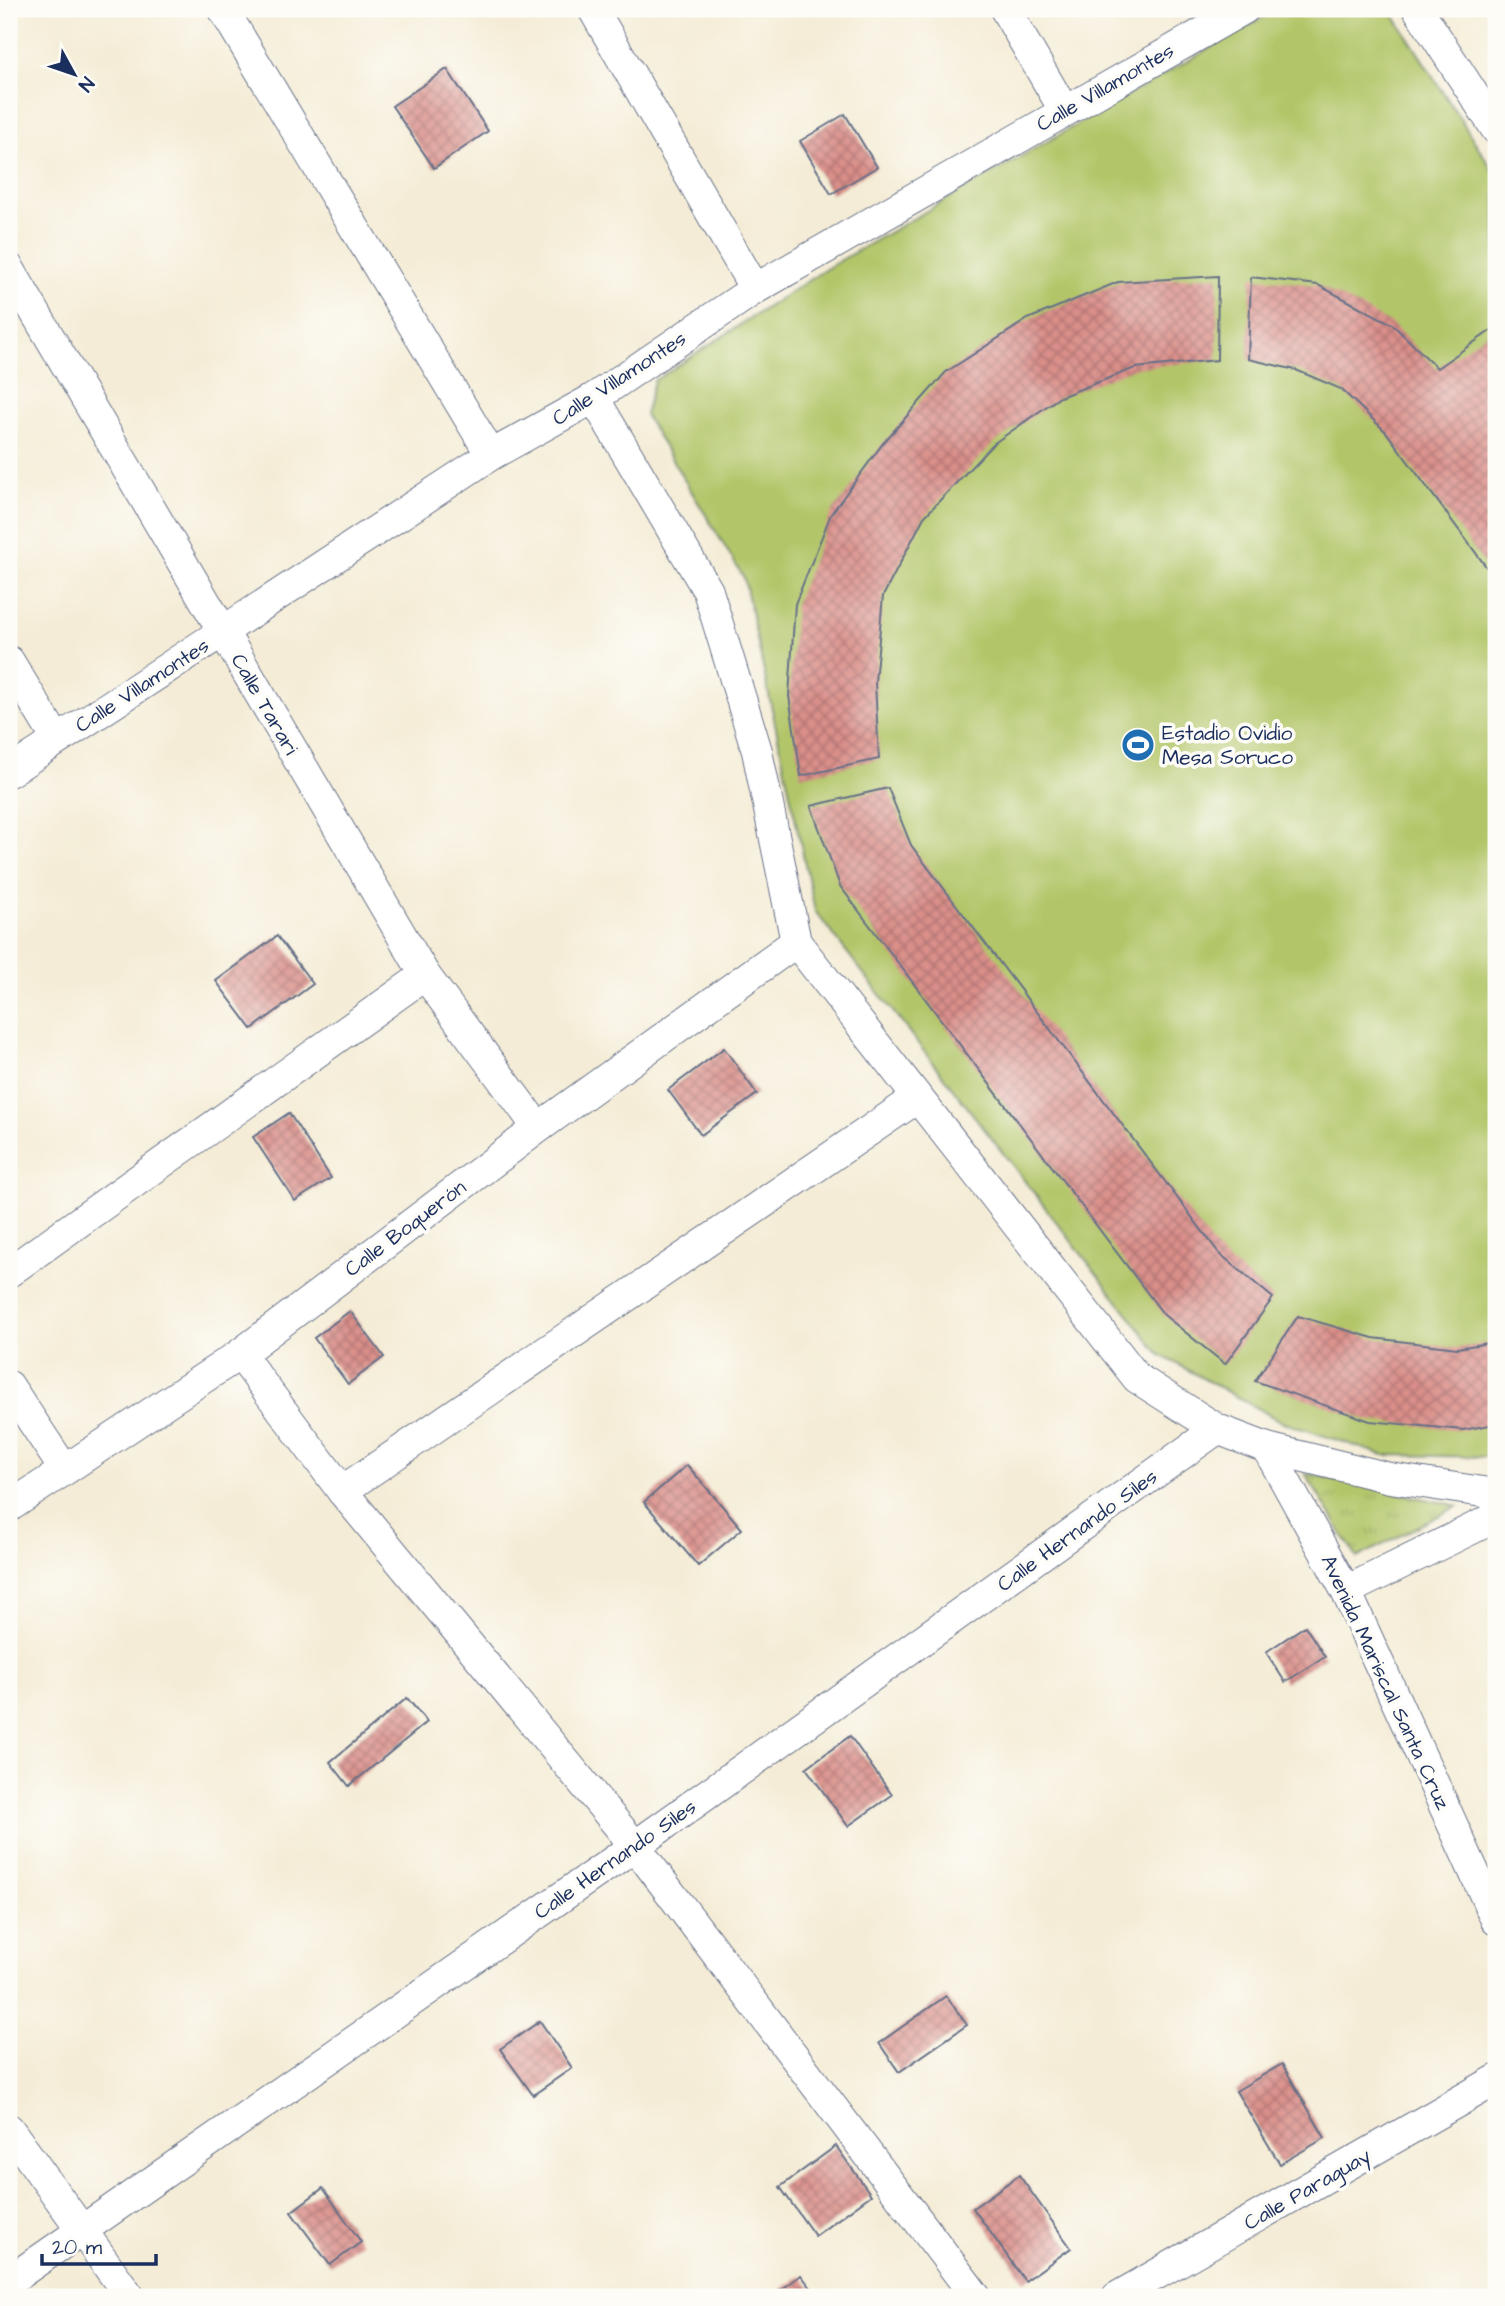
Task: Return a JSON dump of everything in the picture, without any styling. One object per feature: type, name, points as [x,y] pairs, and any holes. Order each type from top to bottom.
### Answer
[{"type":"street","points":[[223,9],[491,455]]},
{"type":"street","points":[[593,9],[755,289]]},
{"type":"street","points":[[1005,9],[1064,110]]},
{"type":"street","name":"Calle Villamontes","points":[[9,772],[491,455],[594,398],[755,289],[1244,9]]},
{"type":"street","points":[[1418,9],[1496,129]]},
{"type":"street","name":"Calle Tarari","points":[[9,268],[425,975],[538,1128]]},
{"type":"street","points":[[594,398],[708,592],[757,751],[796,942],[1137,1378],[1217,1429],[1267,1448],[1390,1478],[1496,1494]]},
{"type":"street","points":[[9,661],[57,740]]},
{"type":"street","name":"Calle Boquerón","points":[[9,1507],[240,1354],[538,1128],[796,942]]},
{"type":"street","points":[[9,1272],[425,975]]},
{"type":"street","points":[[342,1490],[917,1098]]},
{"type":"street","points":[[240,1354],[342,1490],[635,1846],[976,2297]]},
{"type":"street","points":[[9,1386],[64,1469]]},
{"type":"street","name":"Calle Hernando Siles","points":[[9,2281],[635,1846],[1217,1429]]},
{"type":"street","name":"Avenida Mariscal Santa Cruz","points":[[1267,1448],[1346,1591],[1496,1920]]},
{"type":"street","points":[[1346,1591],[1496,1517]]},
{"type":"street","name":"Calle Paraguay","points":[[1117,2297],[1496,2080]]},
{"type":"street","points":[[9,2129],[130,2297]]},
{"type":"green space","name":"Estadio Ovidio Mesa Soruco","points":[[1278,9],[1390,9],[1496,175],[1496,1457],[1383,1455],[1282,1422],[1159,1354],[815,911],[744,578],[645,415],[654,381],[829,267]]},
{"type":"green space","points":[[1305,1473],[1458,1506],[1357,1558]]},
{"type":"building","points":[[447,69],[488,131],[434,168],[392,106]]},
{"type":"building","points":[[845,114],[877,167],[831,194],[800,141]]},
{"type":"building","points":[[1218,276],[1217,360],[1135,368],[1060,397],[993,444],[924,517],[883,596],[875,682],[879,759],[801,776],[789,696],[795,604],[831,514],[884,442],[946,372],[1028,319],[1118,282]]},
{"type":"building","points":[[1251,277],[1318,285],[1392,324],[1437,368],[1496,327],[1496,580],[1386,432],[1341,389],[1296,370],[1248,359]]},
{"type":"building","points":[[888,788],[911,845],[1219,1253],[1273,1298],[1225,1364],[1164,1315],[840,886],[811,806]]},
{"type":"building","points":[[277,936],[313,984],[252,1029],[216,981]]},
{"type":"building","points":[[724,1048],[757,1094],[701,1135],[668,1090]]},
{"type":"building","points":[[289,1113],[331,1178],[295,1201],[253,1137]]},
{"type":"building","points":[[350,1311],[384,1357],[348,1384],[314,1338]]},
{"type":"building","points":[[1298,1316],[1373,1338],[1457,1348],[1496,1342],[1496,1424],[1463,1430],[1370,1421],[1255,1381]]},
{"type":"building","points":[[687,1465],[742,1529],[698,1566],[644,1502]]},
{"type":"building","points":[[1305,1626],[1325,1657],[1285,1682],[1266,1652]]},
{"type":"building","points":[[407,1698],[427,1722],[349,1786],[330,1762]]},
{"type":"building","points":[[850,1736],[892,1795],[848,1826],[806,1768]]},
{"type":"building","points":[[946,1996],[967,2025],[899,2072],[879,2043]]},
{"type":"building","points":[[540,2021],[572,2068],[533,2095],[500,2049]]},
{"type":"building","points":[[1282,2064],[1325,2138],[1280,2164],[1236,2091]]},
{"type":"building","points":[[836,2146],[871,2195],[815,2236],[780,2187]]},
{"type":"building","points":[[1019,2175],[1071,2248],[1025,2281],[973,2208]]},
{"type":"building","points":[[323,2188],[361,2242],[330,2265],[291,2212]]},
{"type":"building","points":[[801,2275],[818,2297],[771,2297]]},
{"type":"place","name":"Estadio Ovidio Mesa Soruco","points":[[1138,745]]}]
